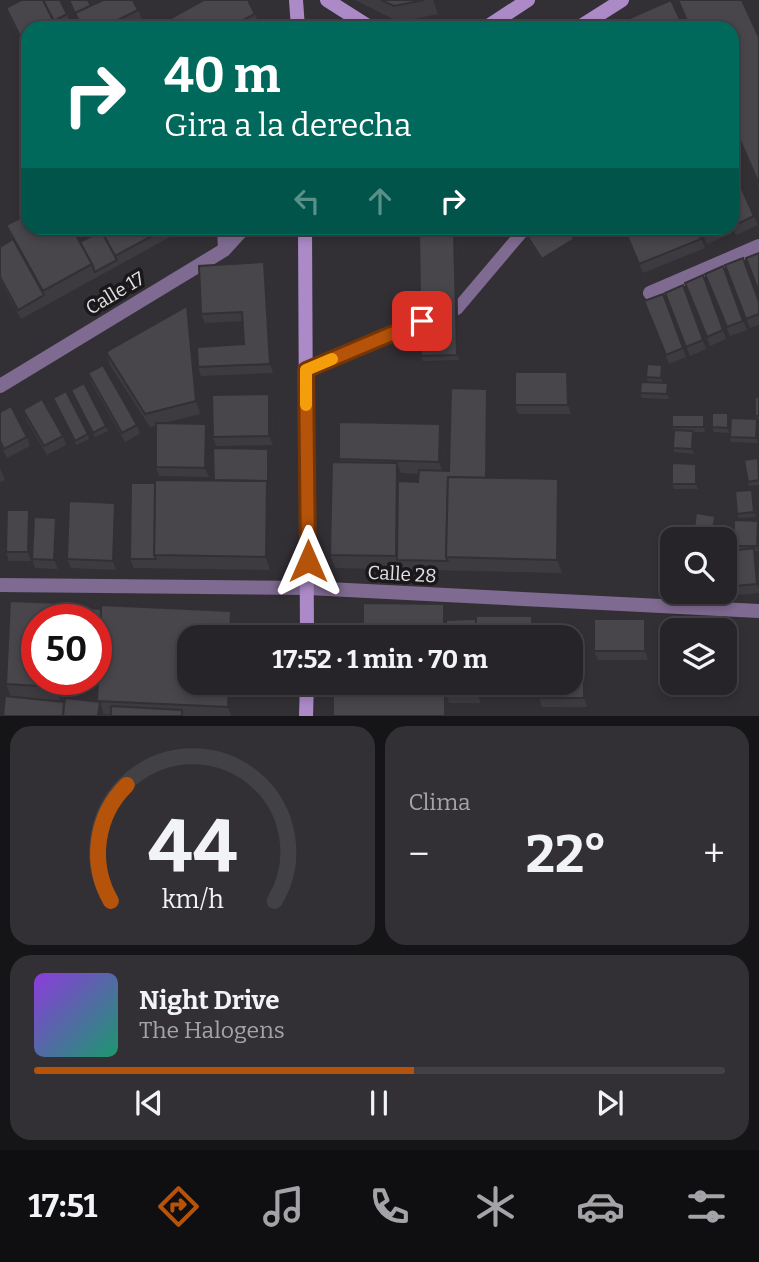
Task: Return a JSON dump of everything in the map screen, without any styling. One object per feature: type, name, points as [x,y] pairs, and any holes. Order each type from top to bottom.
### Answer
[{"type":"main road","points":[[296,0],[298,21]]},
{"type":"main road","points":[[327,0],[360,21]]},
{"type":"main road","points":[[496,21],[528,0]]},
{"type":"main road","points":[[589,21],[622,0]]},
{"type":"main road","points":[[304,235],[307,625]]},
{"type":"main road","points":[[306,716],[307,695]]},
{"type":"street","name":"Calle 17","points":[[0,386],[223,250],[237,235]]},
{"type":"street","points":[[650,293],[759,246]]},
{"type":"street","name":"Calle 28","points":[[0,585],[308,588],[759,611]]},
{"type":"lane","points":[[223,235],[223,250]]},
{"type":"lane","points":[[457,309],[520,235]]},
{"type":"lane","points":[[306,370],[422,321]]},
{"type":"building","points":[[21,0],[43,0],[54,21],[21,21],[21,38],[6,8]]},
{"type":"building","points":[[43,0],[60,0],[67,14],[54,21]]},
{"type":"building","points":[[69,0],[88,0],[91,6],[75,13],[77,18]]},
{"type":"building","points":[[103,0],[133,0],[138,10],[116,21],[79,21],[75,13]]},
{"type":"building","points":[[204,0],[248,0],[255,14],[242,21],[168,20]]},
{"type":"building","points":[[381,0],[424,0],[394,6]]},
{"type":"building","points":[[671,0],[681,21],[623,21]]},
{"type":"building","points":[[678,0],[742,0],[759,37],[759,184],[739,138],[739,21],[687,21]]},
{"type":"building","points":[[739,183],[754,216],[739,223]]},
{"type":"building","points":[[21,218],[21,235],[76,235],[92,264],[43,291],[6,225]]},
{"type":"building","points":[[93,235],[103,235],[117,260],[95,272],[80,242]]},
{"type":"building","points":[[104,235],[154,235],[115,256]]},
{"type":"building","points":[[419,235],[454,235],[457,355],[421,356]]},
{"type":"building","points":[[527,235],[571,235],[574,239],[542,259]]},
{"type":"building","points":[[627,235],[700,235],[701,239],[639,264]]},
{"type":"building","points":[[13,239],[44,295],[18,310],[0,277],[0,247]]},
{"type":"building","points":[[759,253],[759,292],[746,258]]},
{"type":"building","points":[[743,258],[759,302],[759,314],[746,319],[725,265]]},
{"type":"building","points":[[264,262],[270,364],[198,367],[197,347],[244,344],[242,312],[201,314],[199,266]]},
{"type":"building","points":[[723,266],[743,321],[727,327],[705,274]]},
{"type":"building","points":[[703,275],[723,330],[707,337],[685,283]]},
{"type":"building","points":[[683,285],[703,340],[686,347],[665,293]]},
{"type":"building","points":[[663,294],[683,348],[666,355],[644,301]]},
{"type":"building","points":[[187,306],[196,401],[145,414],[106,352]]},
{"type":"building","points":[[647,364],[662,365],[661,378],[646,377]]},
{"type":"building","points":[[103,365],[137,425],[122,433],[88,373]]},
{"type":"building","points":[[515,372],[567,372],[568,405],[515,405]]},
{"type":"building","points":[[641,382],[668,383],[667,394],[640,393]]},
{"type":"building","points":[[84,383],[106,426],[93,433],[71,390]]},
{"type":"building","points":[[451,388],[487,389],[486,478],[448,477],[448,561],[397,560],[398,481],[418,482],[419,470],[449,471]]},
{"type":"building","points":[[66,391],[88,434],[75,441],[53,398]]},
{"type":"building","points":[[269,394],[269,436],[213,437],[212,395]]},
{"type":"building","points":[[755,397],[759,397],[759,416],[755,416]]},
{"type":"building","points":[[42,399],[63,436],[44,446],[23,410]]},
{"type":"building","points":[[11,406],[27,437],[4,449],[0,441],[0,412]]},
{"type":"building","points":[[712,413],[728,413],[728,428],[712,427]]},
{"type":"building","points":[[672,415],[704,415],[704,427],[672,427]]},
{"type":"building","points":[[731,418],[757,419],[756,438],[730,437]]},
{"type":"building","points":[[339,422],[440,424],[439,462],[339,459]]},
{"type":"building","points":[[156,423],[206,424],[205,468],[156,467]]},
{"type":"building","points":[[674,430],[693,431],[692,449],[673,448]]},
{"type":"building","points":[[213,448],[268,449],[268,485],[267,481],[214,480]]},
{"type":"building","points":[[758,458],[759,480],[748,482],[744,460]]},
{"type":"building","points":[[332,462],[397,463],[396,556],[330,555]]},
{"type":"building","points":[[672,463],[696,464],[696,484],[672,484]]},
{"type":"building","points":[[448,477],[558,479],[557,560],[446,557]]},
{"type":"building","points":[[155,480],[267,481],[266,557],[154,555]]},
{"type":"building","points":[[131,483],[155,483],[156,559],[130,559]]},
{"type":"building","points":[[752,490],[754,512],[737,514],[735,491]]},
{"type":"building","points":[[69,501],[115,503],[113,561],[67,559]]},
{"type":"building","points":[[7,510],[29,510],[28,552],[6,552]]},
{"type":"building","points":[[696,513],[715,516],[714,527],[694,527]]},
{"type":"building","points":[[34,517],[56,518],[54,560],[32,559]]},
{"type":"building","points":[[734,520],[758,521],[757,546],[737,546],[737,527],[734,527]]},
{"type":"building","points":[[754,548],[757,584],[737,586],[737,550]]},
{"type":"building","points":[[10,601],[59,603],[21,604],[21,685],[6,684]]},
{"type":"building","points":[[363,603],[444,604],[444,625],[363,625]]},
{"type":"building","points":[[112,606],[231,611],[230,625],[177,625],[177,695],[228,695],[228,707],[97,701],[97,695],[112,695]]},
{"type":"building","points":[[476,616],[532,616],[532,625],[476,625]]},
{"type":"building","points":[[476,619],[476,625],[446,625],[446,620]]},
{"type":"building","points":[[594,619],[645,619],[645,651],[594,651]]},
{"type":"building","points":[[584,634],[584,698],[539,698],[539,695],[583,695]]},
{"type":"building","points":[[333,695],[445,695],[445,716],[333,716]]},
{"type":"building","points":[[5,696],[64,702],[63,716],[3,716]]},
{"type":"building","points":[[65,698],[100,702],[98,716],[63,716]]},
{"type":"building","points":[[111,706],[182,710],[182,716],[111,716]]},
{"type":"slow traffic","points":[[306,405],[306,370],[332,359]]},
{"type":"route","points":[[308,561],[306,370],[422,321]]}]
